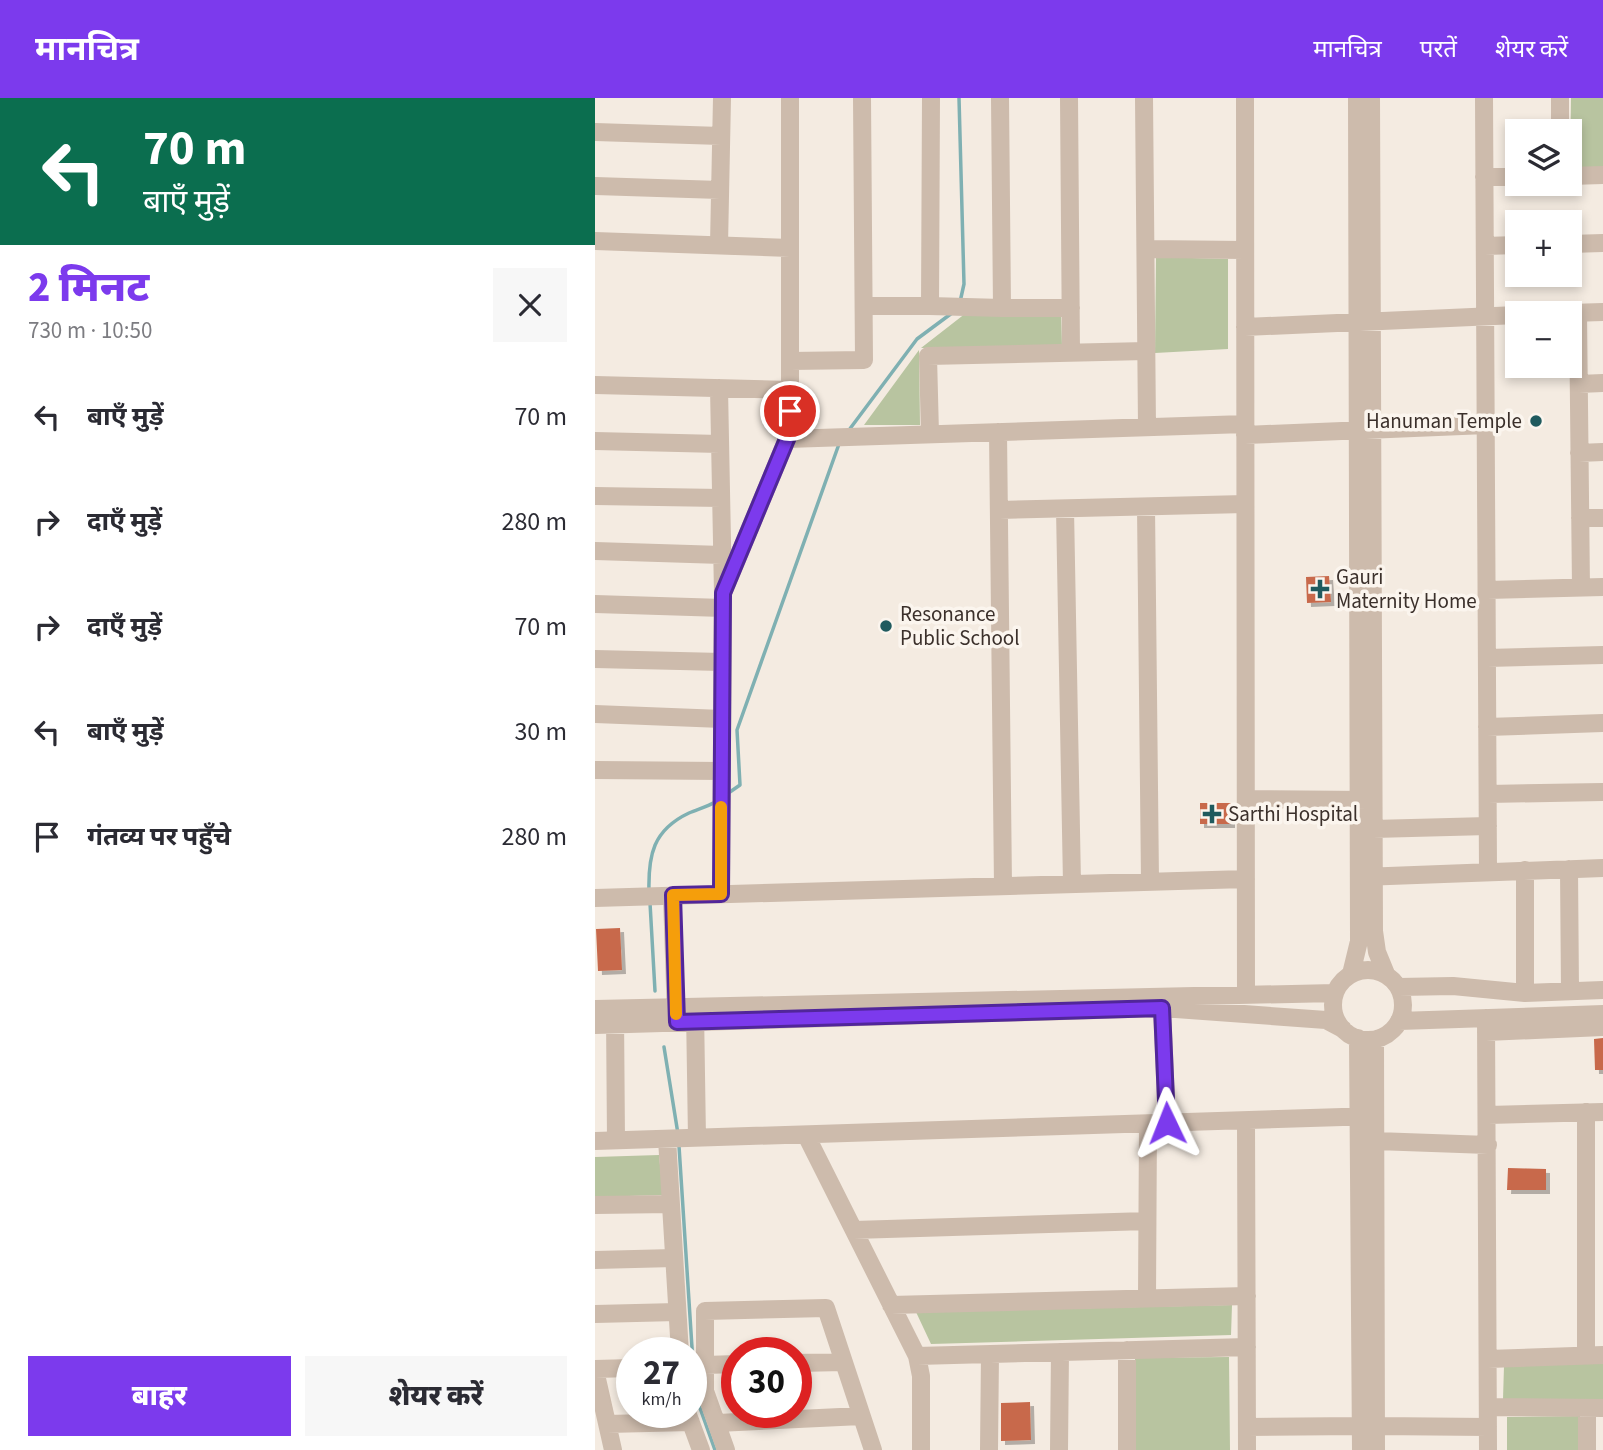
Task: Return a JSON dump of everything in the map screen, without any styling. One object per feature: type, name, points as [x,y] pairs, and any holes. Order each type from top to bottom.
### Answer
[{"type":"street","points":[[719,245],[722,98]]},
{"type":"street","points":[[723,600],[790,432],[790,98]]},
{"type":"street","points":[[790,361],[864,360],[862,98]]},
{"type":"street","points":[[930,306],[931,98]]},
{"type":"street","points":[[1000,98],[1002,308]]},
{"type":"street","points":[[1069,98],[1071,353]]},
{"type":"street","points":[[1145,98],[1147,427]]},
{"type":"street","points":[[1245,98],[1247,993]]},
{"type":"street","points":[[1357,98],[1365,322]]},
{"type":"street","points":[[1371,98],[1365,322],[1366,877],[1375,944],[1386,974],[1399,987],[1404,1004],[1399,1021],[1391,1032],[1375,1041],[1367,1116],[1369,1426],[1376,1450]]},
{"type":"street","points":[[1484,98],[1488,871]]},
{"type":"street","points":[[1560,98],[1560,119]]},
{"type":"street","points":[[595,132],[721,135]]},
{"type":"street","points":[[1582,176],[1603,175]]},
{"type":"street","points":[[1485,177],[1505,177]]},
{"type":"street","points":[[595,187],[720,190]]},
{"type":"street","points":[[595,241],[790,247]]},
{"type":"street","points":[[1582,244],[1603,243]]},
{"type":"street","points":[[1485,246],[1505,245]]},
{"type":"street","points":[[1146,249],[1245,250]]},
{"type":"street","points":[[864,306],[1071,308]]},
{"type":"street","points":[[1582,313],[1603,312]]},
{"type":"street","points":[[1245,327],[1505,315]]},
{"type":"street","points":[[930,434],[928,356],[1146,351]]},
{"type":"street","points":[[1579,378],[1581,588]]},
{"type":"street","points":[[1579,384],[1603,383]]},
{"type":"street","points":[[595,385],[790,390]]},
{"type":"street","points":[[719,388],[723,600],[721,894]]},
{"type":"street","points":[[787,439],[1147,427],[1365,432],[1486,425]]},
{"type":"street","points":[[999,432],[1003,886]]},
{"type":"street","points":[[595,441],[720,444]]},
{"type":"street","points":[[1580,453],[1603,452]]},
{"type":"street","points":[[595,496],[721,498]]},
{"type":"street","points":[[999,510],[1245,504]]},
{"type":"street","points":[[1146,507],[1150,881]]},
{"type":"street","points":[[1065,509],[1072,884]]},
{"type":"street","points":[[1580,518],[1603,518]]},
{"type":"street","points":[[595,551],[722,555]]},
{"type":"street","points":[[1487,590],[1603,587]]},
{"type":"street","points":[[595,604],[723,600]]},
{"type":"street","points":[[1487,657],[1603,655]]},
{"type":"street","points":[[595,659],[722,662]]},
{"type":"street","points":[[595,714],[722,719]]},
{"type":"street","points":[[1487,727],[1603,723]]},
{"type":"street","points":[[595,770],[722,771]]},
{"type":"street","points":[[1488,794],[1603,792]]},
{"type":"street","points":[[1246,799],[1366,800]]},
{"type":"street","points":[[1361,1450],[1369,1426],[1375,1141],[1367,1116],[1350,1034],[1336,1019],[1335,993],[1351,974],[1359,941],[1373,829],[1366,800]]},
{"type":"street","points":[[1373,829],[1488,826]]},
{"type":"street","points":[[1366,877],[1603,868]]},
{"type":"street","points":[[1569,869],[1570,991]]},
{"type":"street","points":[[1525,870],[1525,993]]},
{"type":"street","points":[[595,898],[1246,879]]},
{"type":"street","points":[[657,896],[676,1015]]},
{"type":"street","points":[[1351,974],[1362,970],[1386,974]]},
{"type":"street","points":[[1399,987],[1453,986],[1525,993],[1603,990]]},
{"type":"street","points":[[595,1009],[615,1016],[676,1015],[1247,993],[1335,993]]},
{"type":"street","points":[[695,1014],[1162,1008],[1325,1020],[1350,1034],[1380,1038]]},
{"type":"street","points":[[1162,1008],[1167,1123]]},
{"type":"street","points":[[679,1337],[671,1204],[695,1014]]},
{"type":"street","points":[[1486,1025],[1603,1014]]},
{"type":"street","points":[[595,1025],[615,1016]]},
{"type":"street","points":[[615,1016],[616,1140]]},
{"type":"street","points":[[1399,1021],[1603,1027]]},
{"type":"street","points":[[1486,1025],[1488,1450]]},
{"type":"street","points":[[1488,1115],[1595,1112],[1595,1356],[1488,1359]]},
{"type":"street","points":[[595,1141],[1367,1116]]},
{"type":"street","points":[[1246,1121],[1247,1450]]},
{"type":"street","points":[[1147,1124],[1147,1298]]},
{"type":"street","points":[[806,1135],[917,1356],[921,1376],[921,1450]]},
{"type":"street","points":[[1375,1141],[1488,1145]]},
{"type":"street","points":[[595,1205],[671,1204]]},
{"type":"street","points":[[854,1230],[1147,1221]]},
{"type":"street","points":[[595,1260],[674,1258]]},
{"type":"street","points":[[891,1305],[1247,1296]]},
{"type":"street","points":[[705,1337],[705,1311],[826,1308],[873,1450]]},
{"type":"street","points":[[595,1314],[677,1312]]},
{"type":"street","points":[[917,1356],[1247,1347]]},
{"type":"street","points":[[1127,1350],[1127,1450]]},
{"type":"street","points":[[1059,1450],[1060,1352]]},
{"type":"street","points":[[989,1450],[990,1354]]},
{"type":"street","points":[[812,1363],[844,1362]]},
{"type":"street","points":[[613,1450],[595,1370],[616,1369]]},
{"type":"street","points":[[707,1396],[726,1450]]},
{"type":"street","points":[[1488,1407],[1595,1408],[1587,1450]]},
{"type":"street","points":[[718,1423],[861,1416]]},
{"type":"street","points":[[607,1424],[616,1423]]},
{"type":"street","points":[[1247,1427],[1488,1427]]},
{"type":"street","points":[[693,1428],[701,1450]]},
{"type":"green space","points":[[1571,98],[1603,98],[1603,168],[1582,169],[1582,119],[1571,119]]},
{"type":"green space","points":[[1156,257],[1228,259],[1228,349],[1155,353]]},
{"type":"green space","points":[[1061,311],[1062,346],[921,348],[966,313]]},
{"type":"green space","points":[[919,350],[920,425],[864,425]]},
{"type":"green space","points":[[659,1155],[663,1195],[595,1197],[595,1157]]},
{"type":"green space","points":[[1232,1305],[1231,1335],[931,1344],[916,1312]]},
{"type":"green space","points":[[1229,1357],[1230,1450],[1136,1450],[1135,1358]]},
{"type":"green space","points":[[1603,1363],[1603,1401],[1503,1399],[1504,1366]]},
{"type":"green space","points":[[1580,1416],[1580,1450],[1507,1450],[1507,1417]]},
{"type":"building","points":[[1329,576],[1331,602],[1307,603],[1306,577]]},
{"type":"building","points":[[1200,803],[1231,803],[1231,824],[1200,824]]},
{"type":"building","points":[[620,928],[622,970],[598,971],[596,929]]},
{"type":"building","points":[[1603,1038],[1603,1070],[1595,1070],[1594,1039]]},
{"type":"building","points":[[1508,1168],[1546,1169],[1546,1190],[1507,1190]]},
{"type":"building","points":[[1030,1402],[1031,1440],[1001,1441],[1001,1403]]},
{"type":"waterway","points":[[959,98],[964,284],[960,302]]},
{"type":"waterway","points":[[849,430],[917,339],[952,313]]},
{"type":"waterway","points":[[727,794],[740,785],[737,730],[839,444]]},
{"type":"waterway","points":[[649,892],[652,855],[660,836],[677,820],[715,802]]},
{"type":"waterway","points":[[650,903],[655,991]]},
{"type":"waterway","points":[[664,1047],[678,1134]]},
{"type":"waterway","points":[[679,1146],[695,1394],[715,1450]]},
{"type":"slow traffic","points":[[676,1014],[673,895],[721,894],[721,807]]},
{"type":"place","name":"Hanuman Temple","points":[[1536,421]]},
{"type":"place","name":"Gauri Maternity Home","points":[[1320,589]]},
{"type":"place","name":"Resonance Public School","points":[[886,626]]},
{"type":"place","name":"Sarthi Hospital","points":[[1212,814]]},
{"type":"route","points":[[790,411],[790,432],[723,593],[721,894],[673,895],[677,1022],[1162,1008],[1167,1123]]}]
